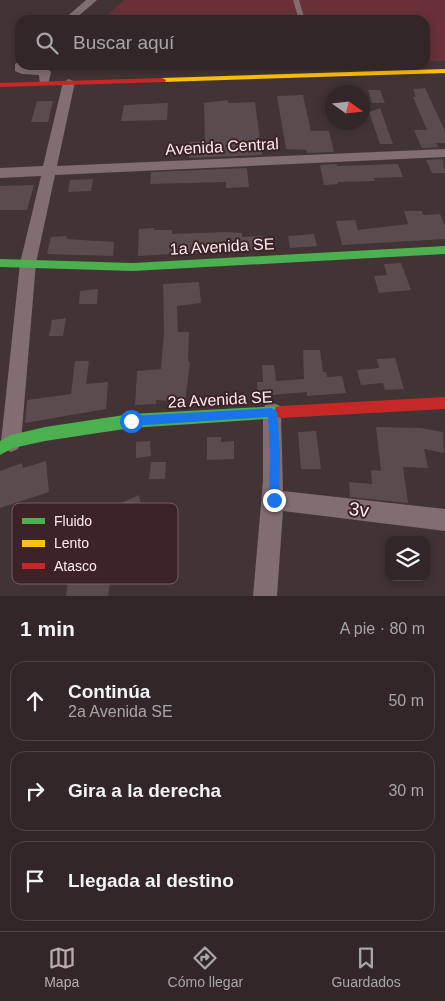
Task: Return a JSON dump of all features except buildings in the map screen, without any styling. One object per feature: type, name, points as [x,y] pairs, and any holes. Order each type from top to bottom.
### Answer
[{"type":"main road","points":[[0,85],[297,70]]},
{"type":"main road","points":[[380,70],[445,71]]},
{"type":"main road","name":"1a Avenida SE","points":[[0,263],[133,267],[445,250]]},
{"type":"main road","name":"2a Avenida SE","points":[[6,445],[45,434],[131,421],[445,402]]},
{"type":"street","points":[[74,15],[92,0]]},
{"type":"street","points":[[20,70],[22,72],[45,72],[47,83]]},
{"type":"street","points":[[47,83],[53,70]]},
{"type":"street","points":[[6,445],[28,264],[69,82]]},
{"type":"street","name":"Avenida Central","points":[[0,173],[445,153]]},
{"type":"street","points":[[265,596],[274,500],[275,453],[272,412]]},
{"type":"street","name":"3v","points":[[274,500],[445,520]]},
{"type":"lane","points":[[296,0],[300,15]]},
{"type":"shaded area","points":[[124,0],[445,0],[445,61],[430,61],[430,15],[108,15]]},
{"type":"traffic: fast","points":[[0,263],[133,267],[445,250]]},
{"type":"traffic: fast","points":[[0,448],[11,442],[45,434],[131,421],[281,412]]},
{"type":"traffic: slow","points":[[162,80],[445,71]]},
{"type":"traffic: jam","points":[[0,85],[162,80]]},
{"type":"traffic: jam","points":[[281,412],[445,403]]},
{"type":"route","points":[[131,421],[272,412],[275,453],[274,500]]}]
